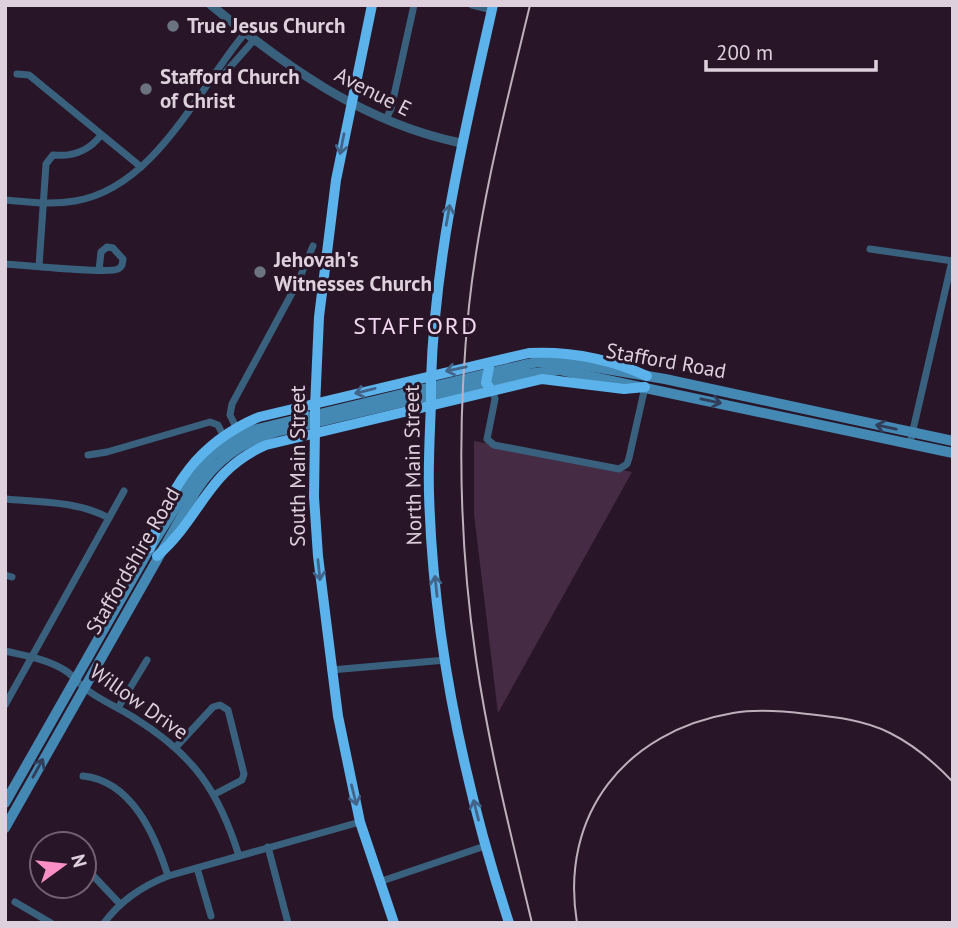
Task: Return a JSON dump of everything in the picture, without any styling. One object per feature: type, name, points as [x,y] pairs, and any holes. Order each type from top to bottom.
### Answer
[{"type":"highway","name":"South Main Street","points":[[372,5],[335,180],[322,291],[315,405],[314,497],[331,670],[347,766],[360,822],[394,923]]},
{"type":"highway","name":"North Main Street","points":[[493,8],[461,143],[442,251],[431,377],[430,516],[446,660],[457,724],[485,846],[509,923]]},
{"type":"highway","points":[[153,552],[157,526],[186,472],[223,435],[259,417],[300,410],[528,353],[549,352],[604,360],[646,381]]},
{"type":"highway","points":[[490,364],[486,383],[491,390]]},
{"type":"highway","points":[[153,552],[173,542],[212,485],[231,464],[265,445],[299,433],[542,379],[624,389],[646,381]]},
{"type":"highway","points":[[299,433],[300,410]]},
{"type":"main road","name":"Stafford Road","points":[[373,405],[538,362],[570,363],[953,453]]},
{"type":"main road","name":"Stafford Road","points":[[646,381],[953,441]]},
{"type":"main road","name":"Staffordshire Road","points":[[5,803],[74,679],[153,552],[219,461],[265,435],[373,405]]},
{"type":"main road","name":"Staffordshire Road","points":[[5,828],[83,687],[153,552]]},
{"type":"street","name":"Avenue E","points":[[211,5],[295,71],[408,130],[461,143]]},
{"type":"street","points":[[386,119],[391,109],[414,5]]},
{"type":"street","points":[[472,5],[493,8]]},
{"type":"street","points":[[5,200],[44,203],[76,201],[125,181],[141,167],[215,78],[222,60],[245,33]]},
{"type":"street","points":[[215,78],[224,74],[254,40]]},
{"type":"street","points":[[18,74],[30,75],[141,167]]},
{"type":"street","points":[[39,266],[48,158],[53,155],[78,153],[92,146],[101,135]]},
{"type":"street","points":[[236,427],[230,415],[232,404],[298,282],[313,246]]},
{"type":"street","points":[[870,249],[952,261],[910,443]]},
{"type":"street","points":[[5,264],[99,270]]},
{"type":"street","points":[[298,282],[308,281],[322,291]]},
{"type":"street","points":[[491,390],[495,399],[487,439],[494,446],[614,469],[623,468],[629,458],[646,381]]},
{"type":"street","points":[[88,455],[210,422],[218,425],[223,435]]},
{"type":"street","points":[[5,705],[124,491]]},
{"type":"street","points":[[5,499],[79,507],[109,518]]},
{"type":"street","name":"Willow Drive","points":[[5,651],[47,662],[67,672],[83,687],[176,747],[215,794],[239,856]]},
{"type":"street","points":[[118,708],[147,660]]},
{"type":"street","points":[[331,670],[446,660]]},
{"type":"street","points":[[176,747],[213,707],[220,705],[228,710],[244,774],[242,780],[215,794]]},
{"type":"street","points":[[83,776],[102,781],[124,796],[136,809],[153,833],[168,876]]},
{"type":"street","points":[[104,923],[119,903],[152,882],[360,822]]},
{"type":"street","points":[[379,882],[485,846]]},
{"type":"street","points":[[268,847],[288,923]]},
{"type":"street","points":[[197,868],[211,916]]},
{"type":"street","points":[[98,881],[119,903]]},
{"type":"street","points":[[15,902],[51,923]]},
{"type":"shaded area","points":[[474,441],[632,472],[498,713],[474,514]]},
{"type":"railway","points":[[530,5],[480,230],[469,306],[461,438],[463,527],[476,659],[494,758],[532,923]]},
{"type":"railway","points":[[577,923],[574,883],[579,847],[590,813],[608,784],[632,759],[661,738],[695,723],[733,713],[761,711],[818,715],[860,722],[890,733],[907,743],[953,782]]},
{"type":"place","name":"True Jesus Church","points":[[173,26]]},
{"type":"place","name":"Stafford Church of Christ","points":[[146,89]]},
{"type":"place","name":"Jehovah's Witnesses Church","points":[[260,272]]},
{"type":"district","name":"STAFFORD","points":[[416,326]]}]
